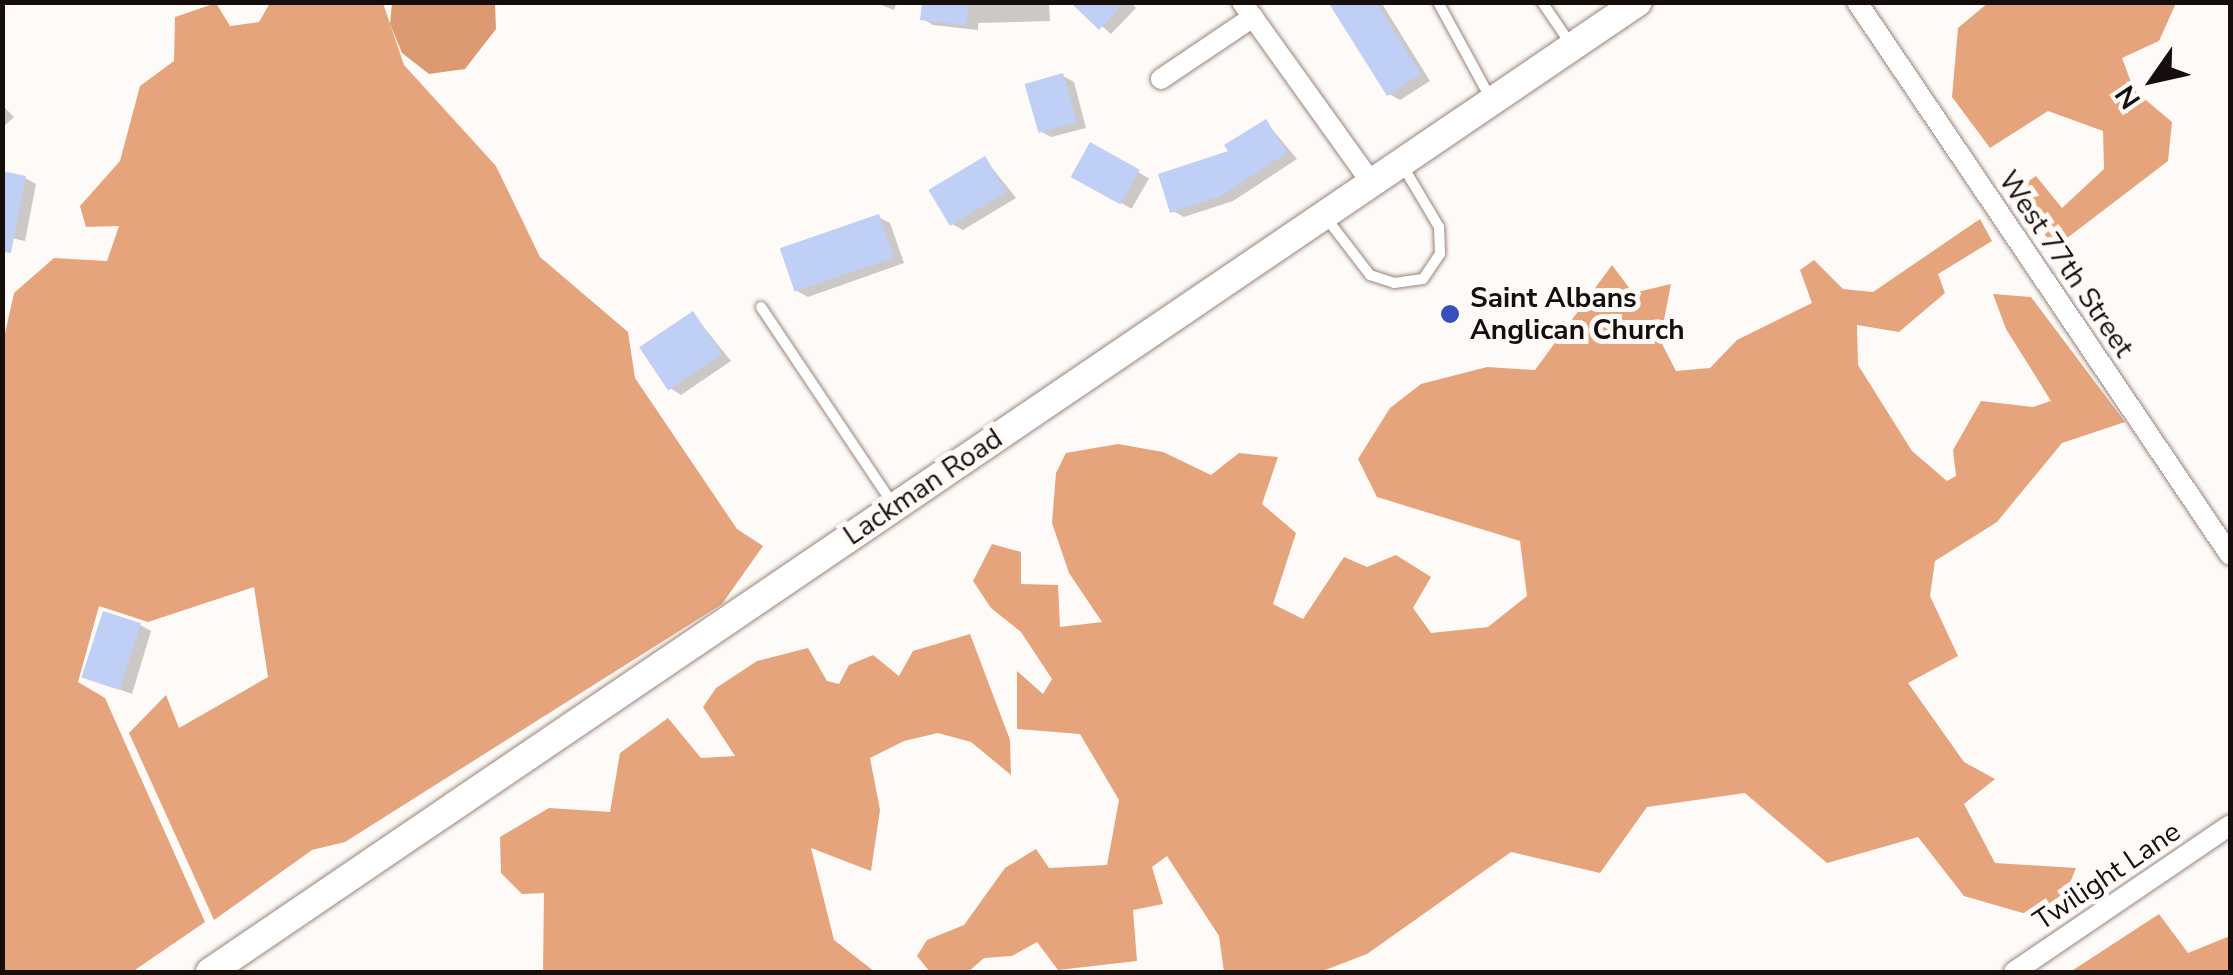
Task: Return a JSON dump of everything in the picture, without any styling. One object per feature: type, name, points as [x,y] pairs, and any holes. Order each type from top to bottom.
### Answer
[{"type":"main road","name":"Lackman Road","points":[[210,972],[1638,2]]},
{"type":"street","name":"West 77th Street","points":[[1857,2],[2230,555]]},
{"type":"street","points":[[1161,79],[1248,10],[1371,182]]},
{"type":"street","name":"Twilight Lane","points":[[2014,972],[2230,824]]},
{"type":"lane","points":[[1438,2],[1492,102]]},
{"type":"lane","points":[[1542,2],[1573,47]]},
{"type":"lane","points":[[1324,215],[1370,275],[1394,283],[1423,278],[1440,254],[1439,227],[1401,162]]},
{"type":"lane","points":[[761,307],[895,506]]},
{"type":"shaded area","points":[[1989,2],[2176,3],[2159,41],[2122,58],[2134,90],[2172,122],[2168,161],[2054,248],[2015,190],[2036,176],[2062,208],[2104,169],[2103,131],[2048,111],[1990,148],[1952,97],[1958,28]]},
{"type":"shaded area","points":[[216,3],[230,26],[259,22],[270,3],[383,3],[404,65],[496,166],[540,257],[628,332],[635,378],[737,529],[763,546],[722,604],[345,842],[312,850],[214,920],[129,733],[166,695],[179,728],[268,677],[254,587],[148,622],[99,606],[78,682],[105,698],[205,922],[132,972],[3,972],[2,347],[14,293],[54,258],[107,261],[119,226],[86,227],[80,206],[120,161],[140,86],[174,61],[175,17]]},
{"type":"shaded area","points":[[392,3],[495,3],[496,29],[465,69],[429,74],[402,53],[390,24]]},
{"type":"shaded area","points":[[1980,219],[1992,241],[1938,274],[1945,293],[1899,332],[1857,325],[1858,365],[1912,451],[1947,481],[1956,476],[1953,450],[1981,401],[2033,407],[2051,401],[2006,329],[1993,294],[2031,297],[2125,422],[2062,443],[1997,522],[1935,561],[1930,596],[1958,656],[1908,683],[1964,762],[1995,779],[1964,804],[1995,863],[2076,868],[2054,922],[1964,896],[1918,837],[1827,863],[1745,793],[1647,807],[1600,873],[1511,852],[1367,954],[1320,972],[1224,972],[1219,936],[1167,856],[1152,867],[1163,904],[1133,910],[1137,961],[1058,970],[1037,942],[1012,956],[984,958],[968,972],[930,972],[917,956],[927,940],[964,925],[1005,868],[1036,849],[1049,868],[1107,865],[1119,800],[1080,734],[1017,729],[1017,671],[1043,694],[1052,679],[1021,632],[991,608],[973,581],[992,544],[1021,552],[1021,584],[1058,585],[1060,627],[1102,622],[1069,573],[1052,523],[1056,473],[1066,453],[1118,444],[1163,452],[1211,475],[1239,453],[1278,457],[1262,504],[1296,533],[1273,604],[1303,619],[1344,557],[1367,567],[1396,555],[1431,577],[1413,608],[1431,633],[1488,627],[1527,596],[1520,541],[1377,497],[1358,459],[1390,408],[1421,384],[1487,367],[1535,370],[1612,265],[1633,293],[1671,284],[1660,340],[1676,371],[1710,368],[1737,340],[1812,303],[1800,270],[1814,260],[1843,289],[1873,292]]},
{"type":"shaded area","points":[[970,634],[1010,740],[1011,775],[971,742],[938,733],[904,741],[870,758],[880,810],[871,871],[811,848],[834,940],[875,972],[543,972],[544,893],[522,894],[501,873],[500,837],[549,808],[610,812],[620,753],[668,718],[701,758],[735,756],[703,707],[716,688],[757,661],[808,648],[827,681],[839,684],[849,665],[873,655],[899,676],[913,651]]},
{"type":"shaded area","points":[[2159,914],[2188,953],[2230,936],[2230,972],[2070,972]]},
{"type":"building","points":[[922,2],[969,2],[967,25],[920,20]]},
{"type":"building","points":[[1070,2],[1125,2],[1099,30]]},
{"type":"building","points":[[1328,2],[1376,2],[1421,74],[1387,96]]},
{"type":"building","points":[[1063,73],[1077,122],[1039,133],[1025,84]]},
{"type":"building","points":[[1266,119],[1287,153],[1221,196],[1170,213],[1158,174],[1228,151],[1224,145]]},
{"type":"building","points":[[1090,142],[1140,170],[1120,205],[1071,177]]},
{"type":"building","points":[[985,156],[1007,192],[950,226],[928,190]]},
{"type":"building","points":[[2,171],[26,176],[11,253],[2,252]]},
{"type":"building","points":[[879,214],[894,257],[795,292],[780,248]]},
{"type":"building","points":[[693,311],[722,354],[668,390],[639,347]]},
{"type":"building","points":[[103,611],[141,623],[119,690],[81,678]]},
{"type":"place","name":"Saint Albans Anglican Church","points":[[1450,314]]}]
